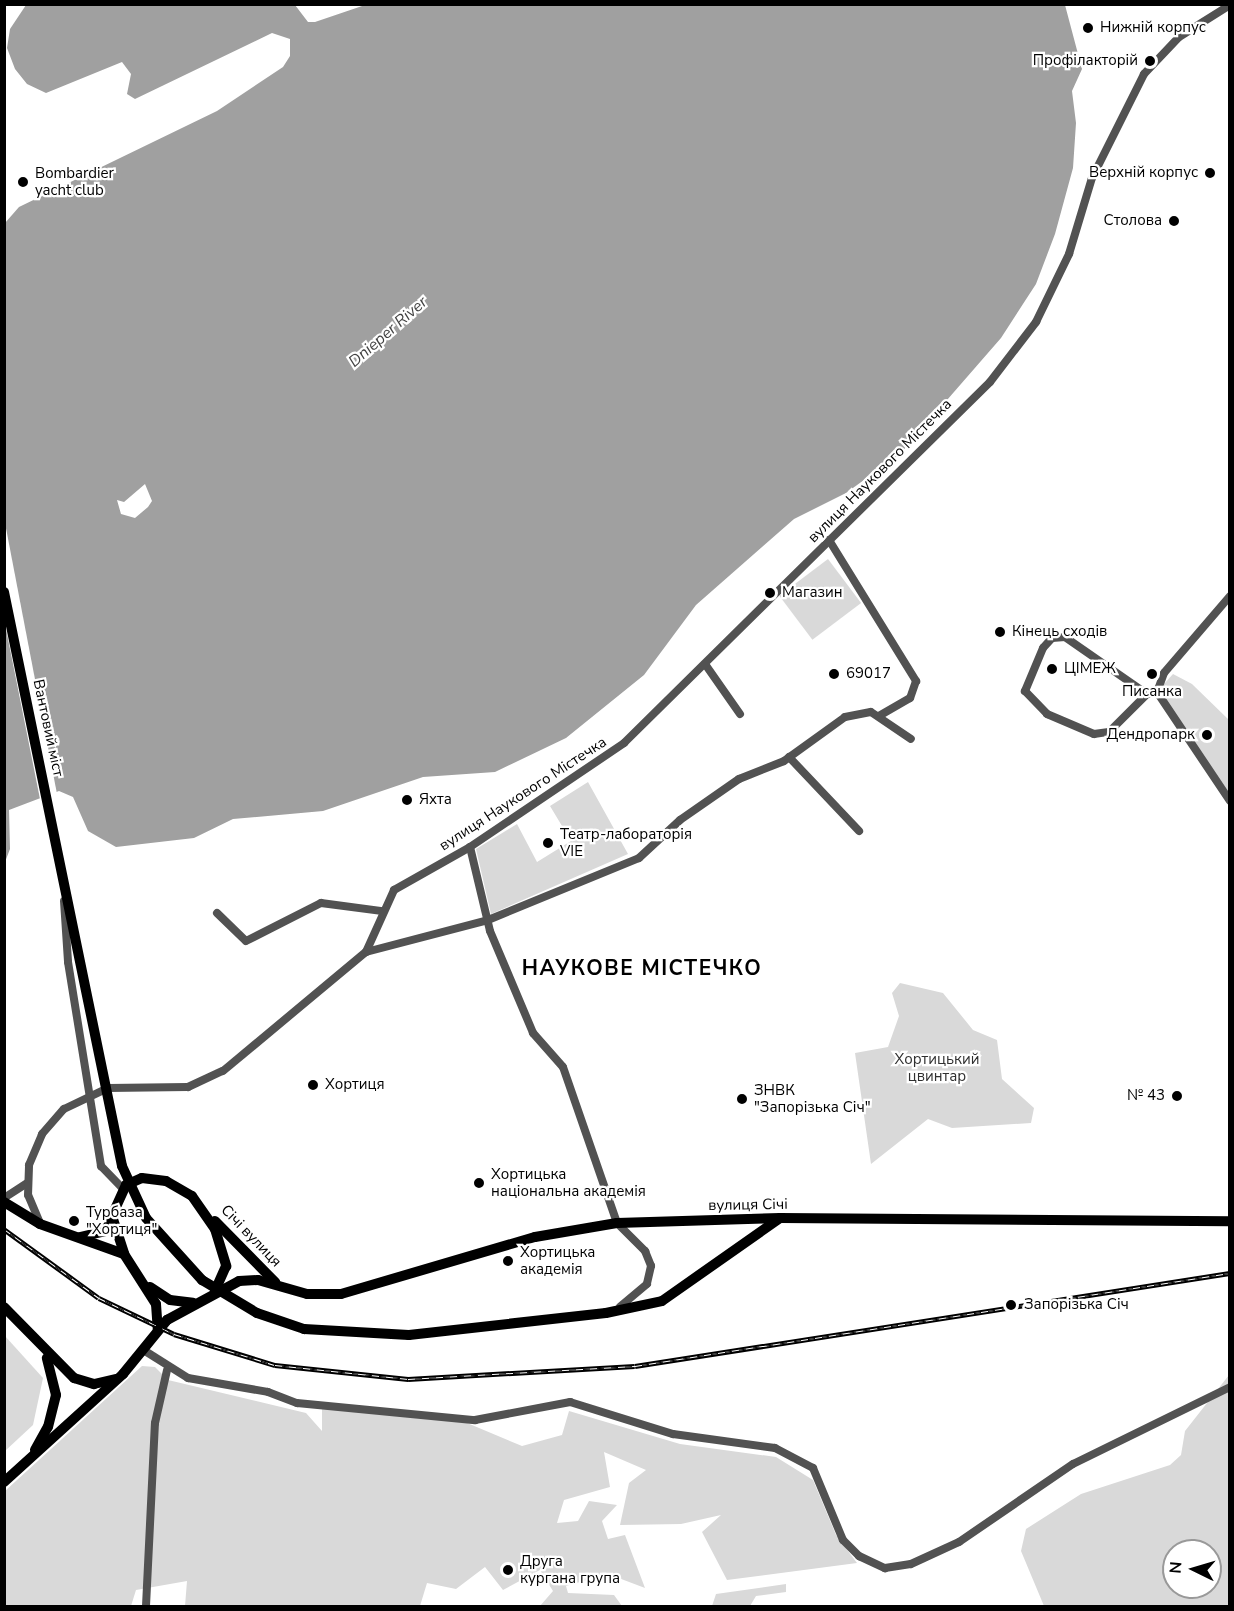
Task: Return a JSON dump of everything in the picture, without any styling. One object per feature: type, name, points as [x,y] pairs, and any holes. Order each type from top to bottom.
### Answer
[{"type":"main road","name":"Вантовий міст","points":[[4,592],[62,871],[105,1100],[133,1194],[163,1241],[195,1275],[272,1319],[368,1336],[606,1313],[662,1300],[682,1290],[780,1218]]},
{"type":"main road","points":[[4,1482],[123,1374],[145,1351],[158,1330],[194,1303],[211,1296],[226,1266],[203,1207],[178,1186],[153,1178],[123,1189],[100,1235],[80,1237]]},
{"type":"main road","points":[[4,1200],[40,1224],[124,1254]]},
{"type":"main road","name":"Січі вулиця","points":[[203,1207],[278,1285]]},
{"type":"main road","points":[[112,1213],[124,1254],[156,1304],[158,1330]]},
{"type":"main road","name":"вулиця Січі","points":[[278,1285],[307,1294],[341,1294],[535,1237],[617,1223],[780,1218],[1230,1221]]},
{"type":"main road","name":"Січі вулиця","points":[[211,1296],[248,1279],[278,1285]]},
{"type":"main road","points":[[143,1281],[170,1300],[194,1303]]},
{"type":"main road","points":[[4,1307],[44,1353],[83,1382],[109,1382],[123,1374]]},
{"type":"main road","points":[[21,1466],[54,1412],[55,1381],[44,1353]]},
{"type":"street","name":"вулиця Наукового Містечка","points":[[27,1183],[39,1140],[64,1108],[108,1088],[204,1082],[366,952],[382,911],[394,890],[470,847],[602,762],[705,664],[1020,347],[1069,254],[1092,178],[1144,74],[1179,37],[1230,5]]},
{"type":"street","points":[[366,952],[488,920],[639,858],[680,820],[739,779],[789,757],[845,717],[879,716],[910,698],[916,681],[829,540]]},
{"type":"street","points":[[1157,692],[1164,673],[1230,596]]},
{"type":"street","points":[[1148,694],[1065,637],[1052,638],[1043,648],[1025,691],[1047,714],[1094,734],[1109,732],[1148,694],[1157,692]]},
{"type":"street","points":[[705,664],[740,714]]},
{"type":"street","points":[[1157,692],[1230,801]]},
{"type":"street","points":[[879,716],[911,739]]},
{"type":"street","points":[[789,757],[859,831]]},
{"type":"street","points":[[470,847],[488,920],[532,1033],[563,1067],[576,1096],[617,1223],[645,1251],[651,1266],[637,1298],[606,1313]]},
{"type":"street","points":[[62,871],[68,962],[95,1135],[104,1173],[123,1189]]},
{"type":"street","points":[[217,913],[246,941],[321,903],[382,911]]},
{"type":"street","points":[[4,1200],[27,1183],[40,1224]]},
{"type":"street","points":[[145,1351],[167,1370],[297,1403],[446,1419],[490,1418],[538,1406],[581,1404],[673,1434],[775,1448],[813,1468],[843,1540],[859,1557],[885,1568],[911,1564],[959,1542],[1073,1464],[1230,1387]]},
{"type":"street","points":[[146,1606],[155,1423],[167,1370]]},
{"type":"green space","points":[[828,559],[861,603],[812,640],[779,596]]},
{"type":"green space","name":"Дендропарк","points":[[1173,674],[1192,684],[1229,720],[1229,796],[1164,698],[1164,684]]},
{"type":"green space","points":[[588,782],[628,854],[491,914],[476,849],[517,824],[537,862],[571,841],[550,806]]},
{"type":"green space","name":"Хортицький цвинтар","points":[[900,983],[943,993],[973,1030],[997,1040],[1002,1079],[1034,1108],[1031,1123],[952,1128],[928,1119],[871,1164],[855,1053],[888,1047],[899,1016],[892,993]]},
{"type":"green space","points":[[5,1336],[43,1378],[33,1425],[5,1451]]},
{"type":"green space","points":[[142,1366],[155,1367],[168,1380],[306,1413],[322,1431],[322,1404],[460,1420],[522,1446],[562,1435],[569,1411],[680,1444],[776,1457],[813,1480],[836,1535],[857,1563],[727,1580],[702,1532],[721,1515],[681,1524],[620,1525],[629,1483],[646,1470],[604,1452],[610,1487],[564,1500],[557,1523],[578,1521],[589,1501],[617,1505],[602,1521],[608,1539],[625,1535],[645,1588],[608,1574],[566,1586],[568,1593],[614,1595],[622,1606],[540,1606],[553,1591],[540,1570],[503,1590],[485,1567],[456,1589],[427,1583],[420,1606],[185,1606],[187,1581],[136,1590],[131,1606],[5,1606],[5,1491]]},
{"type":"green space","points":[[1229,1375],[1229,1606],[1044,1606],[1021,1551],[1026,1529],[1081,1494],[1170,1465],[1181,1455],[1185,1431]]},
{"type":"green space","points":[[786,1584],[786,1592],[756,1596],[750,1606],[712,1606],[716,1594]]},
{"type":"water","name":"Dnieper River","points":[[368,4],[1065,5],[1082,69],[1072,91],[1076,123],[1073,168],[1055,234],[1036,284],[1001,338],[900,454],[846,493],[794,519],[696,605],[644,675],[566,738],[495,772],[423,777],[323,811],[233,819],[194,838],[116,847],[88,831],[73,797],[59,791],[9,810],[10,849],[5,862],[5,223],[19,207],[217,111],[283,67],[290,56],[290,39],[272,33],[135,99],[127,94],[131,74],[122,62],[46,93],[27,84],[15,69],[7,48],[10,29],[26,5],[295,5],[308,22],[315,22]],"holes":[[[145,484],[152,501],[135,518],[121,514],[117,500],[124,502]]]},
{"type":"pier","points":[[5,523],[57,794],[40,799],[5,624]]},
{"type":"railway","points":[[4,1229],[99,1298],[174,1334],[275,1365],[408,1379],[635,1366],[1230,1273]]},
{"type":"place","name":"Нижній корпус","points":[[1088,28]]},
{"type":"place","name":"Профілакторій","points":[[1150,61]]},
{"type":"place","name":"Верхній корпус","points":[[1210,173]]},
{"type":"place","name":"Bombardier yacht club","points":[[23,182]]},
{"type":"place","name":"Столова","points":[[1174,221]]},
{"type":"place","name":"Магазин","points":[[770,593]]},
{"type":"place","name":"Кінець сходів","points":[[1000,632]]},
{"type":"place","name":"ЦІМЕЖ","points":[[1052,669]]},
{"type":"place","name":"69017","points":[[834,674]]},
{"type":"place","name":"Писанка","points":[[1152,674]]},
{"type":"place","name":"Дендропарк","points":[[1207,735]]},
{"type":"place","name":"Яхта","points":[[407,800]]},
{"type":"place","name":"Театр-лабораторія VIE","points":[[548,843]]},
{"type":"place","name":"Хортиця","points":[[313,1085]]},
{"type":"place","name":"№ 43","points":[[1177,1096]]},
{"type":"place","name":"ЗНВК \"Запорізька Січ\"","points":[[742,1099]]},
{"type":"place","name":"Хортицька національна академія","points":[[479,1183]]},
{"type":"place","name":"Турбаза \"Хортиця\"","points":[[74,1221]]},
{"type":"place","name":"Хортицька академія","points":[[508,1261]]},
{"type":"place","name":"Запорізька Січ","points":[[1011,1305]]},
{"type":"place","name":"Друга кургана група","points":[[508,1570]]},
{"type":"district","name":"НАУКОВЕ МІСТЕЧКО","points":[[642,968]]}]
